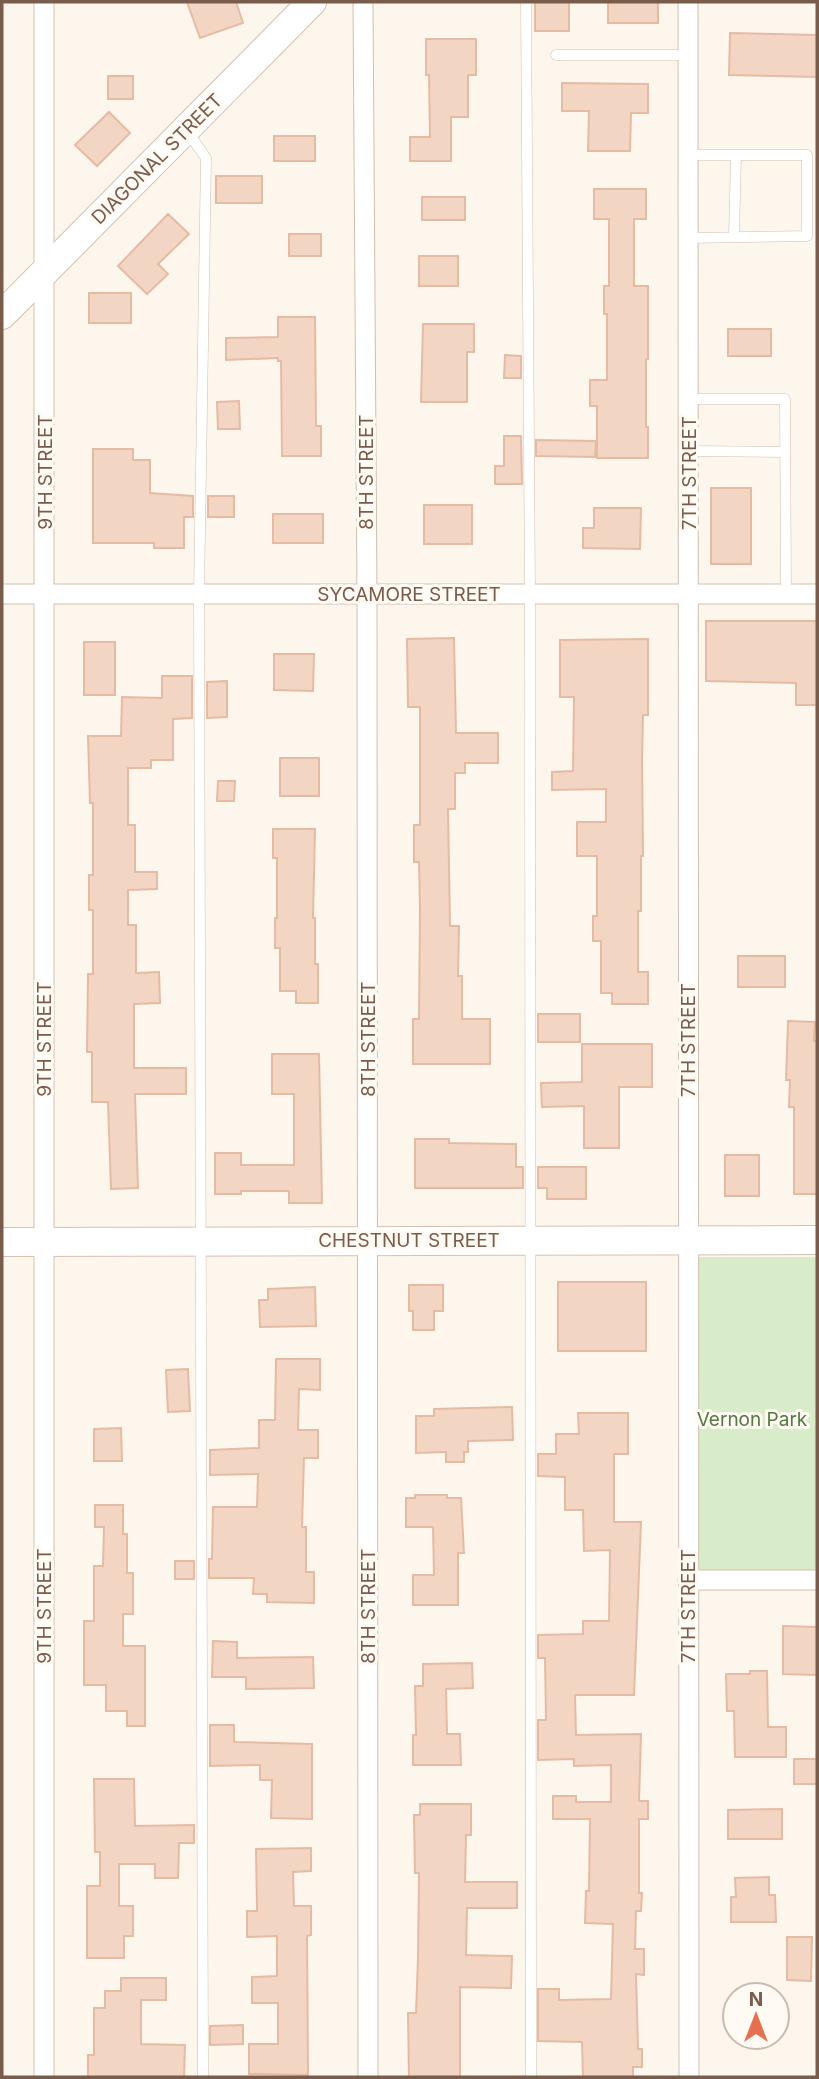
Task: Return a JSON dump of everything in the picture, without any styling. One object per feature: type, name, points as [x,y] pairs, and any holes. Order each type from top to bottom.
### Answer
[{"type":"street","name":"9TH STREET","points":[[44,2],[44,2077]]},
{"type":"street","name":"DIAGONAL STREET","points":[[2,316],[312,2]]},
{"type":"street","name":"8TH STREET","points":[[363,2],[367,595],[368,2077]]},
{"type":"street","name":"7TH STREET","points":[[688,2],[689,2077]]},
{"type":"street","name":"SYCAMORE STREET","points":[[2,594],[817,594]]},
{"type":"street","name":"CHESTNUT STREET","points":[[2,1241],[817,1240]]},
{"type":"street","points":[[688,1580],[817,1580]]},
{"type":"lane","points":[[526,2],[530,595],[531,2077]]},
{"type":"lane","points":[[556,55],[688,55]]},
{"type":"lane","points":[[186,130],[206,158],[199,594],[203,2077]]},
{"type":"lane","points":[[688,155],[807,155],[807,236],[688,238]]},
{"type":"lane","points":[[734,237],[736,155]]},
{"type":"lane","points":[[689,400],[785,400],[786,595]]},
{"type":"lane","points":[[689,452],[785,452]]},
{"type":"green space","name":"Vernon Park","points":[[688,1257],[817,1257],[817,1580],[688,1580]]},
{"type":"building","points":[[187,2],[236,2],[243,23],[200,38]]},
{"type":"building","points":[[535,2],[569,2],[569,31],[535,31]]},
{"type":"building","points":[[608,2],[658,2],[658,23],[608,23]]},
{"type":"building","points":[[730,33],[817,35],[817,77],[729,75]]},
{"type":"building","points":[[426,39],[476,39],[476,75],[468,75],[468,117],[451,117],[451,161],[410,161],[410,137],[430,137]]},
{"type":"building","points":[[108,76],[133,76],[133,99],[108,99]]},
{"type":"building","points":[[562,83],[648,84],[648,113],[631,113],[630,151],[588,151],[589,111],[562,111]]},
{"type":"building","points":[[109,112],[130,133],[97,166],[75,145]]},
{"type":"building","points":[[274,136],[315,136],[315,161],[274,161]]},
{"type":"building","points":[[216,176],[262,176],[262,203],[216,203]]},
{"type":"building","points":[[594,189],[646,189],[646,219],[634,219],[634,286],[648,286],[648,458],[597,458],[597,406],[590,406],[590,380],[607,380],[607,314],[604,314],[604,286],[609,286],[609,219],[594,219]]},
{"type":"building","points":[[422,197],[465,197],[465,220],[422,220]]},
{"type":"building","points":[[168,214],[189,234],[158,264],[168,274],[147,294],[118,266]]},
{"type":"building","points":[[289,234],[321,234],[321,256],[289,256]]},
{"type":"building","points":[[419,256],[458,256],[458,286],[419,286]]},
{"type":"building","points":[[89,293],[131,293],[131,323],[89,323]]},
{"type":"building","points":[[278,317],[315,317],[316,426],[321,426],[321,456],[282,456],[281,361],[278,361],[278,358],[226,360],[226,338],[278,337]]},
{"type":"building","points":[[423,324],[474,324],[474,352],[467,352],[467,402],[421,402]]},
{"type":"building","points":[[728,329],[771,329],[771,356],[728,356]]},
{"type":"building","points":[[505,355],[521,356],[521,378],[504,378]]},
{"type":"building","points":[[239,401],[240,429],[218,429],[217,402]]},
{"type":"building","points":[[504,436],[521,436],[522,484],[495,484],[495,466],[504,466]]},
{"type":"building","points":[[536,440],[596,441],[595,457],[536,456]]},
{"type":"building","points":[[93,449],[133,449],[133,460],[150,460],[150,493],[193,496],[193,517],[184,517],[184,548],[154,548],[154,543],[93,543]]},
{"type":"building","points":[[711,488],[751,488],[751,564],[711,564]]},
{"type":"building","points":[[208,496],[234,496],[234,517],[208,517]]},
{"type":"building","points":[[424,505],[472,505],[472,544],[424,544]]},
{"type":"building","points":[[594,508],[641,508],[640,549],[583,548],[583,528],[594,528]]},
{"type":"building","points":[[273,514],[323,514],[323,543],[273,543]]},
{"type":"building","points":[[706,621],[817,621],[817,705],[796,705],[796,683],[706,681]]},
{"type":"building","points":[[454,638],[456,733],[498,733],[498,763],[465,763],[465,773],[455,773],[455,809],[448,809],[450,926],[459,926],[458,976],[462,976],[462,1019],[490,1019],[490,1064],[413,1064],[413,1019],[419,1019],[419,862],[414,862],[414,825],[420,825],[420,707],[408,707],[407,639]]},
{"type":"building","points":[[648,639],[648,715],[643,715],[643,856],[641,911],[638,911],[638,972],[648,972],[648,1004],[612,1004],[612,993],[601,993],[601,941],[593,941],[593,916],[597,916],[597,856],[577,856],[577,822],[606,822],[606,789],[552,790],[552,772],[573,771],[574,697],[560,697],[560,640]]},
{"type":"building","points":[[84,642],[115,642],[115,695],[84,695]]},
{"type":"building","points":[[274,654],[314,654],[313,691],[274,690]]},
{"type":"building","points":[[162,676],[192,676],[192,718],[173,719],[173,760],[151,760],[151,768],[128,768],[128,825],[135,825],[135,872],[157,872],[157,889],[128,890],[128,925],[136,925],[136,973],[159,972],[160,1003],[134,1004],[134,1068],[186,1068],[186,1094],[135,1094],[138,1188],[111,1189],[108,1102],[92,1102],[92,1052],[87,1052],[88,974],[93,974],[93,910],[89,910],[89,875],[93,875],[93,803],[90,803],[88,736],[121,736],[122,697],[162,698]]},
{"type":"building","points":[[227,681],[227,717],[207,718],[207,682]]},
{"type":"building","points":[[280,758],[319,758],[319,796],[280,796]]},
{"type":"building","points":[[218,781],[235,781],[234,801],[217,801]]},
{"type":"building","points":[[273,829],[315,829],[313,918],[315,964],[318,964],[318,1003],[296,1003],[296,991],[280,991],[280,948],[275,948],[277,858],[273,858]]},
{"type":"building","points":[[738,956],[785,956],[785,987],[738,987]]},
{"type":"building","points":[[538,1014],[580,1014],[580,1042],[538,1042]]},
{"type":"building","points":[[788,1021],[815,1022],[817,1194],[794,1194],[794,1107],[789,1107],[790,1080],[786,1080]]},
{"type":"building","points":[[582,1044],[652,1044],[652,1087],[619,1087],[619,1148],[584,1148],[584,1106],[542,1107],[541,1083],[582,1082]]},
{"type":"building","points":[[272,1054],[319,1054],[322,1203],[289,1203],[289,1191],[215,1194],[215,1153],[241,1153],[241,1165],[294,1165],[294,1094],[272,1094]]},
{"type":"building","points":[[415,1139],[449,1139],[449,1143],[516,1144],[516,1167],[523,1167],[523,1188],[415,1188]]},
{"type":"building","points":[[725,1155],[759,1155],[759,1196],[725,1196]]},
{"type":"building","points":[[538,1167],[586,1167],[586,1199],[547,1199],[547,1188],[538,1188]]},
{"type":"building","points":[[558,1282],[646,1282],[646,1351],[558,1351]]},
{"type":"building","points":[[409,1285],[443,1285],[443,1311],[434,1311],[434,1330],[413,1330],[413,1311],[409,1311]]},
{"type":"building","points":[[315,1287],[316,1326],[260,1327],[259,1300],[268,1300],[268,1289]]},
{"type":"building","points":[[276,1359],[320,1359],[320,1390],[299,1389],[298,1430],[318,1430],[318,1458],[304,1458],[302,1527],[306,1527],[306,1572],[314,1572],[314,1603],[267,1602],[267,1594],[253,1594],[254,1578],[209,1578],[213,1507],[257,1507],[258,1474],[210,1475],[210,1450],[259,1448],[259,1420],[275,1420]]},
{"type":"building","points":[[188,1369],[190,1411],[168,1412],[166,1370]]},
{"type":"building","points":[[512,1407],[513,1440],[468,1441],[464,1462],[446,1462],[446,1452],[416,1453],[416,1416],[434,1416],[434,1409]]},
{"type":"building","points":[[578,1413],[628,1413],[628,1454],[614,1454],[614,1522],[641,1522],[634,1695],[575,1695],[576,1735],[641,1734],[639,1801],[648,1801],[648,1819],[639,1819],[639,1893],[642,1893],[641,1911],[636,1911],[635,1949],[644,1949],[644,1975],[636,1974],[638,2049],[642,2049],[642,2067],[633,2067],[633,2077],[583,2077],[582,2042],[538,2041],[538,1989],[559,1989],[559,2000],[611,1999],[613,1924],[585,1923],[586,1891],[589,1891],[590,1819],[553,1819],[553,1796],[576,1796],[576,1802],[611,1802],[611,1765],[574,1766],[574,1759],[538,1760],[538,1720],[546,1720],[545,1658],[538,1658],[538,1635],[583,1634],[583,1621],[609,1621],[610,1550],[584,1551],[583,1510],[565,1510],[565,1477],[538,1476],[538,1454],[556,1454],[556,1434],[579,1434]]},
{"type":"building","points":[[121,1428],[122,1461],[94,1461],[94,1429]]},
{"type":"building","points":[[415,1495],[461,1498],[464,1553],[458,1553],[458,1605],[413,1605],[413,1575],[434,1575],[433,1527],[406,1527],[406,1498],[415,1498]]},
{"type":"building","points":[[95,1505],[123,1505],[123,1534],[127,1534],[127,1573],[133,1573],[133,1614],[123,1614],[123,1646],[145,1646],[145,1726],[127,1726],[127,1711],[106,1711],[106,1685],[84,1685],[84,1621],[94,1621],[94,1566],[103,1566],[104,1527],[95,1527]]},
{"type":"building","points":[[175,1561],[194,1561],[194,1579],[175,1579]]},
{"type":"building","points":[[783,1626],[817,1627],[817,1675],[783,1674]]},
{"type":"building","points":[[213,1641],[237,1642],[237,1658],[313,1657],[314,1688],[246,1689],[246,1677],[212,1677]]},
{"type":"building","points":[[472,1663],[473,1688],[446,1689],[447,1734],[460,1734],[461,1765],[413,1765],[413,1735],[416,1735],[415,1686],[423,1686],[423,1664]]},
{"type":"building","points":[[750,1671],[767,1671],[768,1727],[786,1727],[786,1757],[735,1757],[734,1711],[727,1711],[726,1674],[750,1674]]},
{"type":"building","points":[[210,1725],[234,1725],[234,1742],[312,1744],[312,1819],[271,1818],[272,1780],[260,1780],[260,1765],[210,1766]]},
{"type":"building","points":[[794,1759],[817,1759],[817,1784],[794,1784]]},
{"type":"building","points":[[94,1779],[134,1779],[135,1826],[194,1825],[194,1843],[179,1843],[178,1878],[155,1878],[155,1864],[119,1864],[119,1906],[133,1906],[133,1936],[124,1936],[124,1958],[87,1958],[87,1886],[100,1886],[100,1852],[95,1852]]},
{"type":"building","points":[[420,1804],[471,1804],[471,1835],[466,1835],[465,1882],[517,1882],[517,1908],[467,1908],[466,1955],[512,1956],[511,1988],[460,1987],[460,2077],[409,2077],[408,2013],[416,2013],[418,1958],[419,1873],[415,1873],[414,1815],[420,1815]]},
{"type":"building","points":[[782,1809],[782,1839],[728,1839],[728,1810]]},
{"type":"building","points":[[311,1848],[311,1871],[293,1872],[294,1906],[311,1906],[311,1935],[307,1936],[308,2075],[249,2074],[249,2044],[278,2044],[278,2003],[252,2003],[252,1977],[277,1976],[277,1936],[247,1937],[247,1911],[257,1911],[256,1849]]},
{"type":"building","points":[[769,1877],[769,1895],[775,1895],[776,1922],[731,1922],[731,1897],[736,1897],[735,1878]]},
{"type":"building","points":[[787,1937],[812,1937],[811,1981],[787,1980]]},
{"type":"building","points":[[121,1978],[166,1978],[166,2000],[141,2000],[141,2044],[185,2045],[184,2077],[88,2077],[88,2055],[94,2055],[94,2008],[105,2008],[105,1991],[121,1991]]},
{"type":"building","points":[[243,2025],[243,2044],[210,2045],[210,2026]]}]
